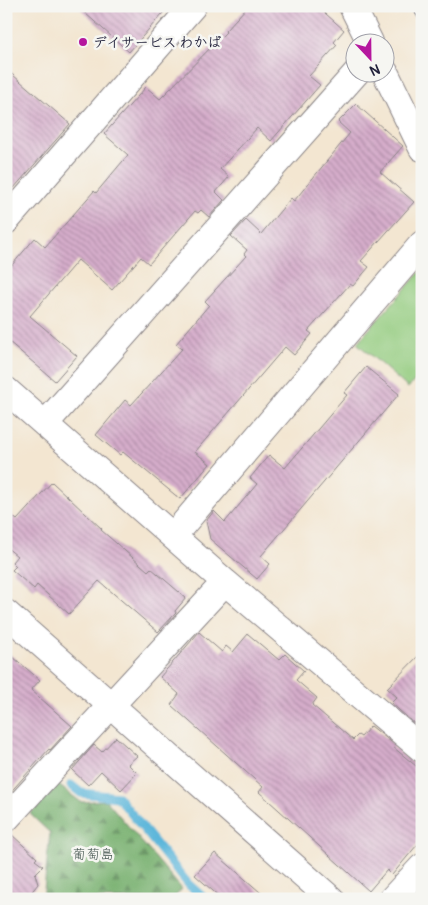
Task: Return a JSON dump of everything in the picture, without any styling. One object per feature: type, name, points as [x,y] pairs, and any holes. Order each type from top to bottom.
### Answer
[{"type":"street","points":[[6,221],[193,6]]},
{"type":"street","points":[[352,6],[365,32]]},
{"type":"street","points":[[45,424],[348,82]]},
{"type":"street","points":[[389,82],[422,148]]},
{"type":"street","points":[[172,536],[422,244]]},
{"type":"street","points":[[6,390],[224,582],[422,749]]},
{"type":"street","points":[[6,819],[224,582]]},
{"type":"street","points":[[6,613],[331,899]]},
{"type":"street","points":[[392,899],[422,867]]},
{"type":"green space","points":[[422,270],[422,372],[408,388],[357,343]]},
{"type":"green space","name":"葡萄島","points":[[57,784],[81,802],[106,800],[182,889],[173,899],[43,899],[50,833],[30,814]]},
{"type":"building","name":"デイサービス わかば","points":[[77,6],[169,6],[129,52]]},
{"type":"building","points":[[248,6],[317,6],[344,30],[334,42],[337,45],[309,76],[320,85],[271,141],[257,128],[220,169],[229,177],[216,192],[224,200],[209,217],[201,210],[198,213],[195,211],[149,264],[141,257],[112,290],[78,260],[30,316],[77,356],[55,381],[8,341],[6,343],[6,272],[35,238],[45,247],[94,191],[96,193],[128,155],[104,134],[146,87],[160,99],[226,32]]},
{"type":"building","points":[[6,69],[70,124],[6,197]]},
{"type":"building","points":[[356,104],[403,146],[380,172],[414,202],[361,261],[369,267],[353,286],[350,284],[308,331],[312,334],[294,355],[285,347],[195,452],[210,464],[180,499],[123,452],[120,455],[96,435],[125,400],[131,405],[182,349],[176,344],[209,305],[205,301],[246,256],[244,254],[247,250],[231,236],[246,220],[261,234],[291,198],[294,201],[350,133],[338,122]]},
{"type":"building","points":[[366,367],[399,394],[261,556],[270,564],[257,579],[210,539],[206,521],[214,511],[225,522],[257,484],[250,478],[269,455],[285,468],[347,395],[344,393]]},
{"type":"building","points":[[52,482],[101,530],[148,571],[151,568],[186,598],[175,611],[176,613],[158,632],[99,581],[69,614],[37,585],[34,589],[12,570],[16,566],[12,562],[17,556],[6,547],[6,511],[17,520]]},
{"type":"building","points":[[199,632],[222,652],[226,646],[233,652],[248,634],[279,660],[285,654],[304,671],[296,680],[317,698],[312,705],[353,740],[358,735],[361,737],[371,726],[395,745],[393,747],[422,771],[422,839],[392,875],[387,870],[369,891],[259,792],[263,787],[171,705],[179,694],[160,677]]},
{"type":"building","points":[[6,651],[40,680],[31,690],[72,726],[6,797]]},
{"type":"building","points":[[422,652],[422,720],[420,718],[415,724],[391,703],[397,697],[387,688]]},
{"type":"building","points":[[116,737],[137,756],[128,764],[137,773],[121,790],[101,771],[88,785],[72,770],[94,745],[102,752]]},
{"type":"building","points":[[10,833],[43,866],[35,874],[38,884],[26,899],[6,899],[6,834]]},
{"type":"building","points":[[215,853],[268,899],[222,899],[195,875]]},
{"type":"waterway","points":[[71,785],[81,793],[118,797],[189,885],[205,899]]},
{"type":"railway","points":[[414,6],[422,20]]},
{"type":"place","name":"デイサービス わかば","points":[[83,42]]}]
